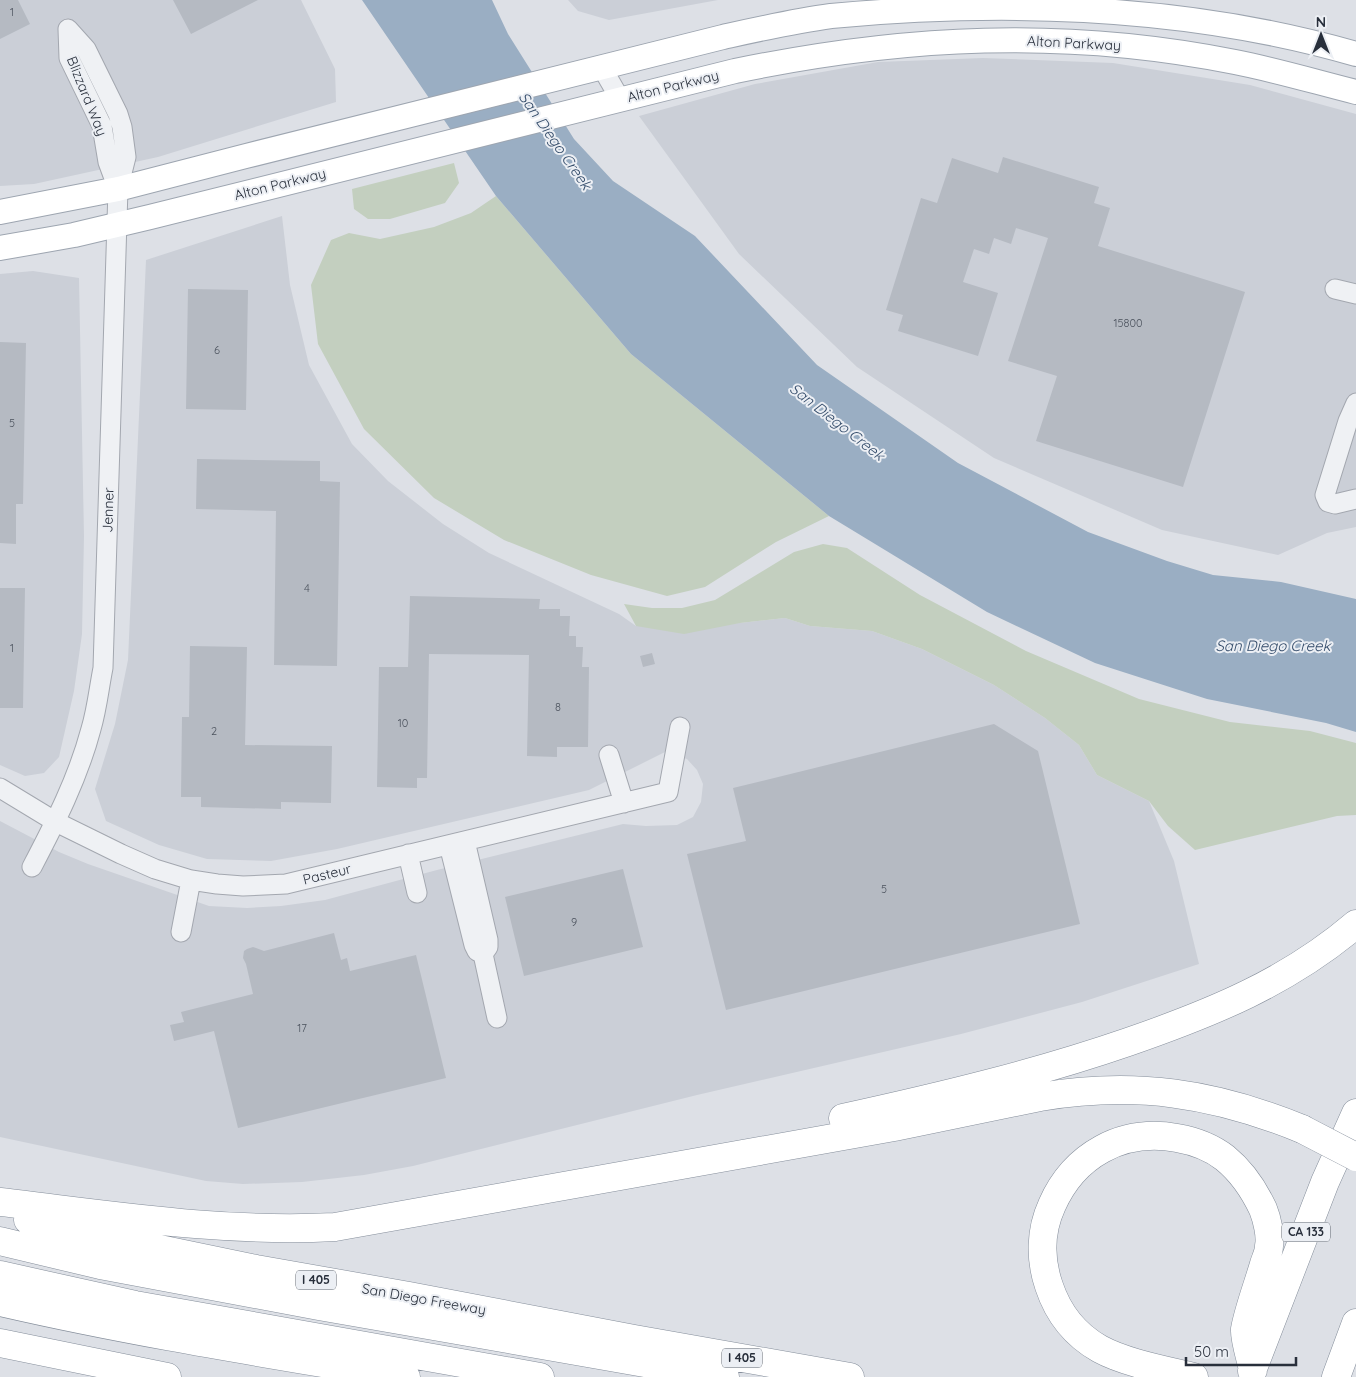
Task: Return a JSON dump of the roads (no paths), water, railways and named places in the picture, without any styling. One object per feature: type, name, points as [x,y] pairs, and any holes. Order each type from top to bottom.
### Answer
[{"type":"highway","points":[[335,1227],[925,1100],[1049,1067],[1169,1028],[1239,999],[1291,972],[1356,924]]},
{"type":"highway","points":[[0,1202],[225,1228],[295,1229],[335,1227],[894,1127],[1062,1094],[1125,1090],[1158,1091],[1246,1108],[1302,1129],[1356,1157]]},
{"type":"highway","name":"CA 133","points":[[1253,1363],[1325,1182],[1356,1113]]},
{"type":"highway","points":[[1194,1377],[1126,1359],[1101,1350],[1070,1325],[1060,1312],[1052,1296],[1043,1262],[1045,1225],[1050,1210],[1063,1183],[1075,1168],[1104,1148],[1120,1141],[1154,1136],[1192,1141],[1210,1148],[1224,1157],[1248,1183],[1263,1210],[1270,1246],[1245,1331],[1253,1363]]},
{"type":"highway","name":"San Diego Freeway","points":[[0,1213],[87,1234],[256,1269],[850,1377]]},
{"type":"highway","points":[[0,1241],[118,1269],[725,1377]]},
{"type":"highway","points":[[0,1275],[135,1305],[540,1377]]},
{"type":"highway","points":[[0,1302],[170,1337],[406,1377]]},
{"type":"highway","points":[[1337,1374],[1356,1323]]},
{"type":"highway","points":[[0,1343],[167,1377]]},
{"type":"highway","points":[[123,1369],[151,1377]]},
{"type":"main road","points":[[0,212],[118,189],[601,66],[723,37],[798,21],[868,11],[972,4],[1049,4],[1140,10],[1259,30],[1356,54]]},
{"type":"main road","name":"Alton Parkway","points":[[0,248],[74,235],[150,217],[735,71],[824,54],[897,45],[944,41],[1022,40],[1096,43],[1185,53],[1258,67],[1356,92]]},
{"type":"street","name":"Blizzard Way","points":[[68,28],[86,49],[118,114],[126,157],[118,189],[108,162],[102,126],[69,58],[68,28]]},
{"type":"street","points":[[601,66],[620,99]]},
{"type":"street","name":"Jenner","points":[[32,867],[56,822],[75,778],[92,728],[103,668],[118,189]]},
{"type":"street","points":[[1335,290],[1356,294]]},
{"type":"street","points":[[1356,403],[1348,422],[1325,495],[1328,502],[1335,504],[1356,499]]},
{"type":"street","name":"Pasteur","points":[[0,788],[56,822],[155,869],[192,880],[243,886],[286,884],[668,792],[680,727]]},
{"type":"street","points":[[609,755],[624,803]]},
{"type":"street","points":[[457,843],[474,945],[477,950],[484,954],[497,1018]]},
{"type":"street","points":[[408,854],[418,893]]},
{"type":"street","points":[[181,932],[192,880]]},
{"type":"water","name":"San Diego Creek","points":[[362,0],[492,0],[508,34],[574,139],[613,181],[695,236],[817,365],[958,463],[1088,532],[1167,561],[1213,575],[1281,582],[1356,599],[1356,732],[1326,723],[1207,699],[1095,663],[987,612],[829,516],[631,354],[496,196]]}]
